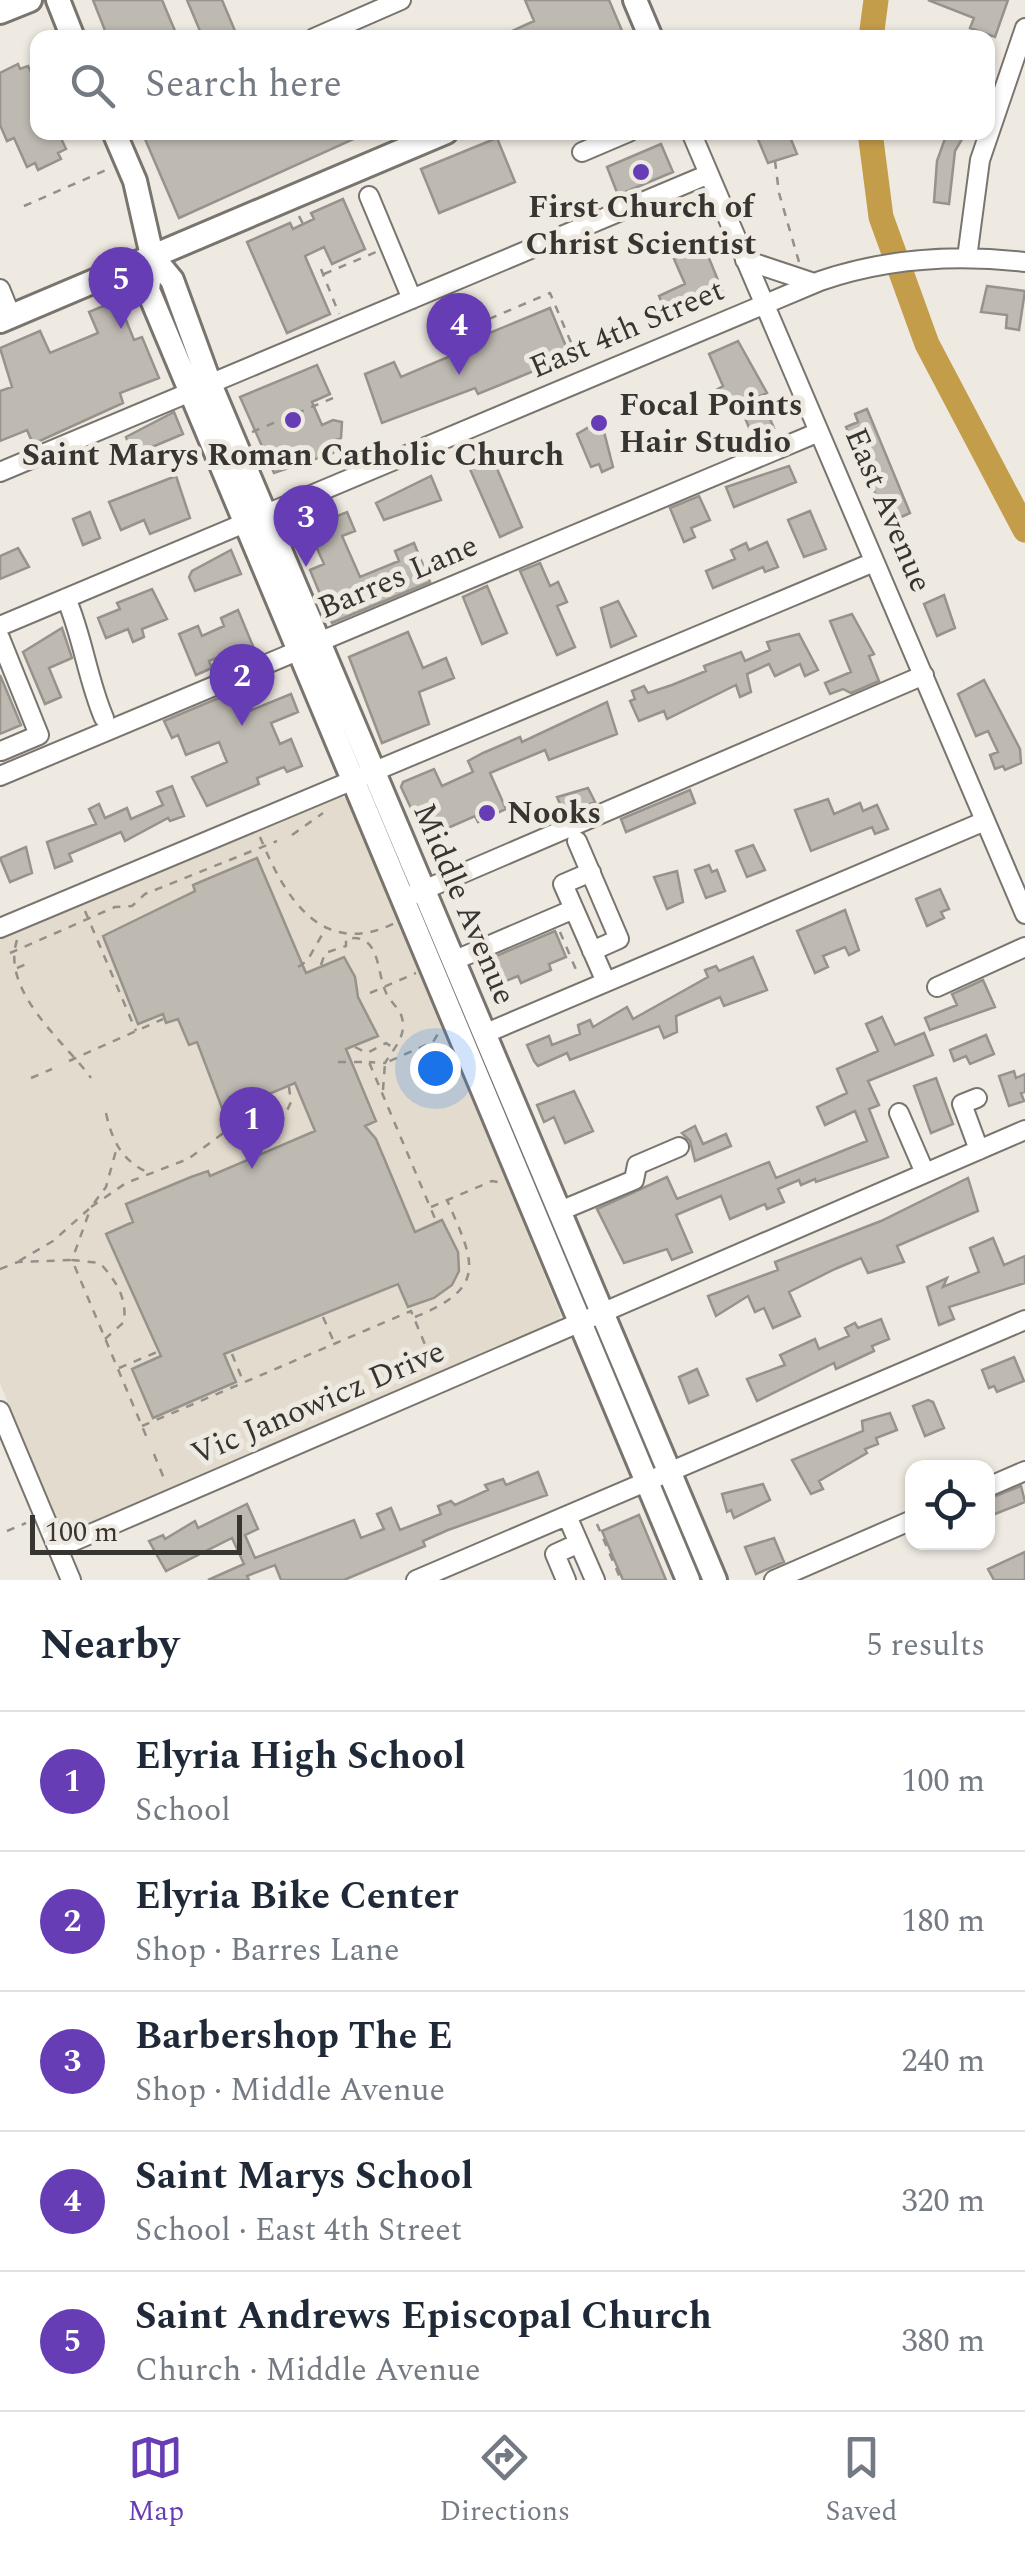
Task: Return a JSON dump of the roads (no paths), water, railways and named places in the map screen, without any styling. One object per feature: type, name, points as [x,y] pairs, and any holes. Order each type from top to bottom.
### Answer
[{"type":"main road","points":[[0,12],[30,0]]},
{"type":"main road","points":[[58,0],[70,30]]},
{"type":"main road","points":[[634,0],[647,30]]},
{"type":"main road","name":"Middle Avenue","points":[[117,140],[134,181],[152,256],[148,290],[201,388],[592,1318],[671,1472],[715,1580]]},
{"type":"main road","points":[[6,318],[427,140]]},
{"type":"main road","name":"Middle Avenue","points":[[413,895],[453,962],[560,1211],[648,1482],[688,1580]]},
{"type":"street","points":[[332,30],[401,0]]},
{"type":"street","points":[[995,118],[1025,28]]},
{"type":"street","points":[[1004,92],[1025,94]]},
{"type":"street","points":[[582,152],[610,140]]},
{"type":"street","name":"East Avenue","points":[[694,140],[1025,914]]},
{"type":"street","points":[[960,257],[987,140]]},
{"type":"street","points":[[0,472],[709,174]]},
{"type":"street","points":[[369,196],[412,299]]},
{"type":"street","name":"East 4th Street","points":[[0,626],[818,282],[887,264],[960,257],[1025,262]]},
{"type":"street","points":[[745,260],[818,282]]},
{"type":"street","points":[[0,290],[6,318]]},
{"type":"street","name":"Barres Lane","points":[[0,776],[819,432]]},
{"type":"street","points":[[0,928],[874,562]]},
{"type":"street","points":[[66,598],[81,632],[90,684],[104,718]]},
{"type":"street","points":[[0,638],[39,735],[1,751]]},
{"type":"street","points":[[413,895],[924,675]]},
{"type":"street","points":[[484,1034],[985,822]]},
{"type":"street","points":[[578,842],[619,939],[592,950]]},
{"type":"street","points":[[590,872],[563,884],[606,982]]},
{"type":"street","points":[[453,962],[574,909]]},
{"type":"street","points":[[936,987],[1025,947]]},
{"type":"street","points":[[977,1098],[962,1104],[978,1150]]},
{"type":"street","points":[[899,1112],[925,1173]]},
{"type":"street","name":"Vic Janowicz Drive","points":[[58,1548],[1025,1130]]},
{"type":"street","points":[[560,1211],[634,1180],[637,1165],[679,1147]]},
{"type":"street","points":[[416,1580],[1025,1320]]},
{"type":"street","points":[[0,1413],[71,1580]]},
{"type":"street","points":[[995,1484],[1025,1471]]},
{"type":"street","points":[[567,1516],[595,1580]]},
{"type":"street","points":[[774,1580],[905,1523]]},
{"type":"street","points":[[566,1580],[554,1554],[579,1543]]},
{"type":"waterway","points":[[872,30],[876,0]]},
{"type":"waterway","points":[[871,140],[881,217],[927,344],[1025,530]]},
{"type":"place","name":"First Church of Christ Scientist","points":[[641,172]]},
{"type":"place","name":"Saint Andrews Episcopal Church","points":[[121,329]]},
{"type":"place","name":"Saint Marys School","points":[[459,375]]},
{"type":"place","name":"Saint Marys Roman Catholic Church","points":[[293,420]]},
{"type":"place","name":"Focal Points Hair Studio","points":[[599,423]]},
{"type":"place","name":"Barbershop The E","points":[[306,567]]},
{"type":"place","name":"Elyria Bike Center","points":[[242,726]]},
{"type":"place","name":"Nooks","points":[[487,813]]},
{"type":"place","name":"Elyria High School","points":[[252,1169]]}]
